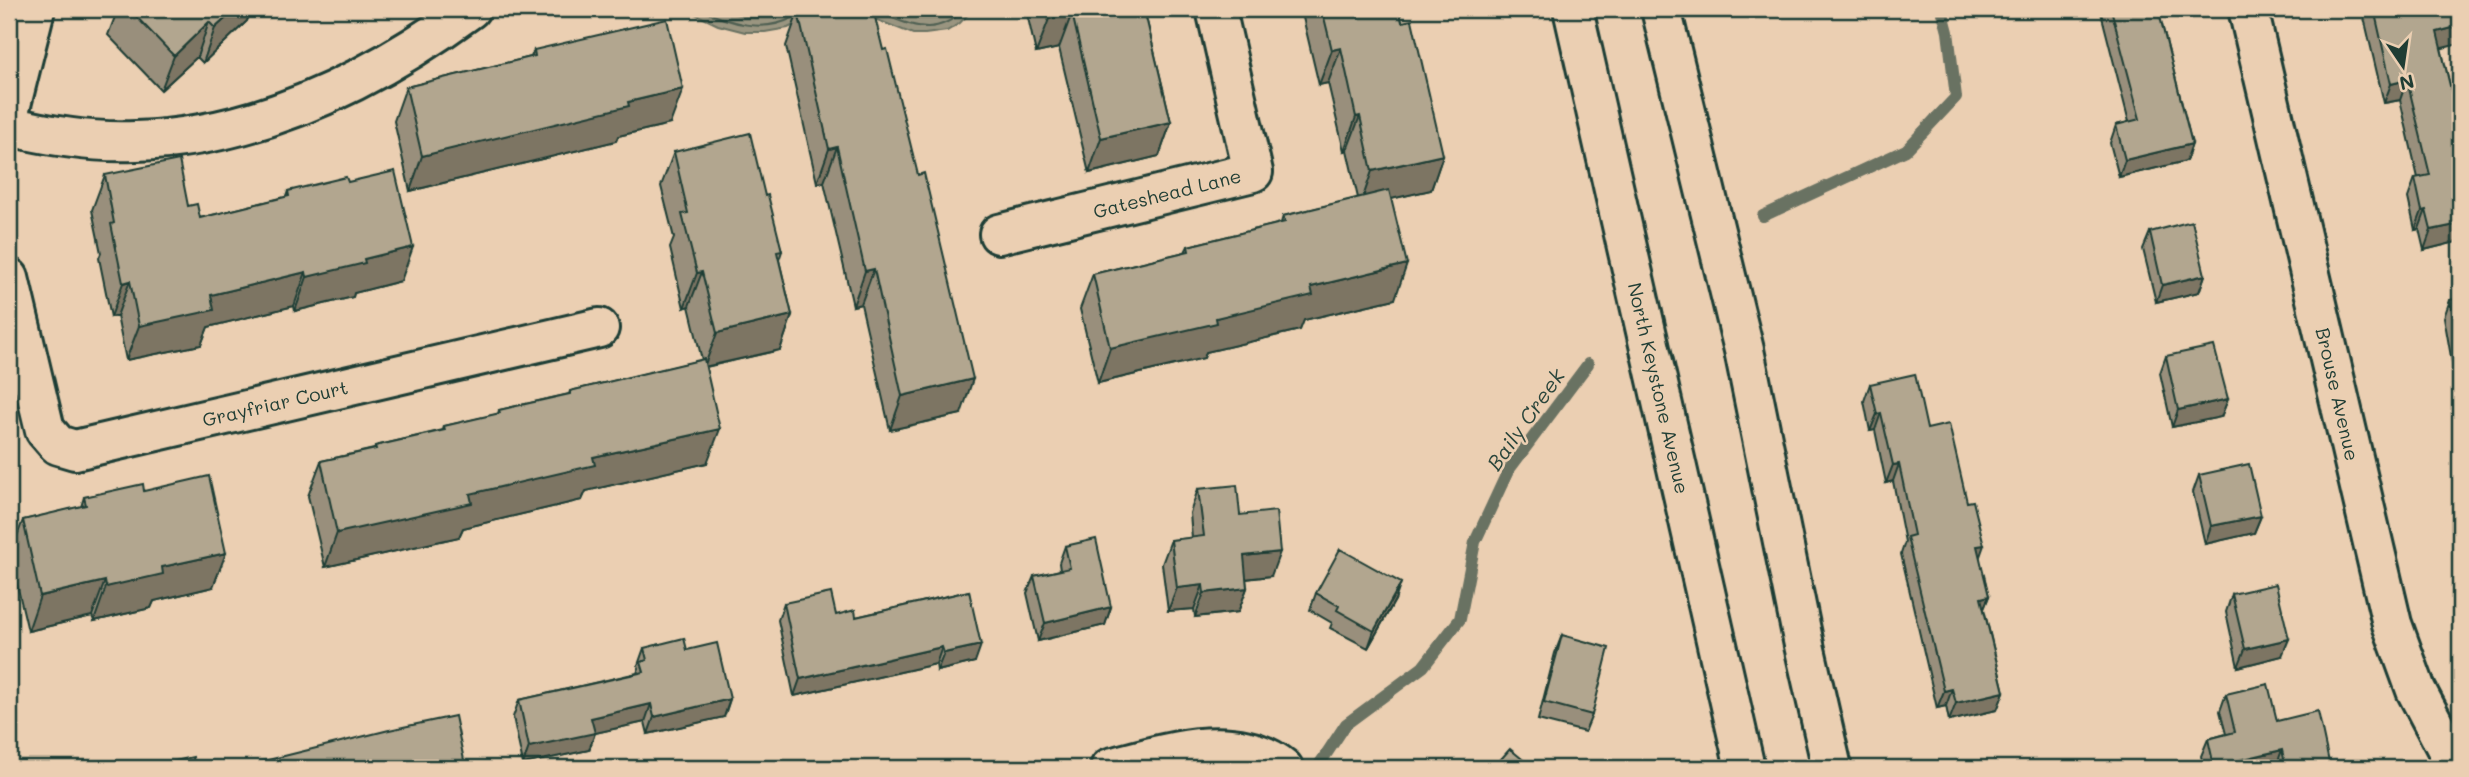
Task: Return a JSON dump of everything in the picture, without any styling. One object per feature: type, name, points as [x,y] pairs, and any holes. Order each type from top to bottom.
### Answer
[{"type":"street","points":[[9,113],[35,9]]},
{"type":"street","points":[[9,126],[109,141],[216,133],[290,110],[370,73],[421,43],[470,9]]},
{"type":"street","name":"Gateshead Lane","points":[[999,233],[1253,172],[1216,9]]},
{"type":"street","name":"North Keystone Avenue","points":[[1573,9],[1745,768]]},
{"type":"street","points":[[1661,9],[1744,350],[1832,768]]},
{"type":"street","name":"Brouse Avenue","points":[[2248,9],[2392,624],[2416,690],[2457,768]]},
{"type":"street","name":"Grayfriar Court","points":[[9,278],[44,424],[58,445],[75,450],[599,328]]},
{"type":"street","points":[[1110,768],[1210,747],[1243,750],[1280,765]]},
{"type":"water","points":[[685,9],[973,9],[960,23],[947,31],[913,34],[867,16],[801,21],[788,28],[745,32],[718,25]]},
{"type":"building","points":[[129,9],[236,9],[215,28],[209,22],[174,56]]},
{"type":"building","points":[[810,9],[873,9],[883,50],[887,49],[918,175],[924,173],[973,379],[902,396],[874,269],[865,271],[837,147],[829,149],[798,12]]},
{"type":"building","points":[[1046,9],[1144,9],[1171,122],[1101,138],[1072,13],[1049,19]]},
{"type":"building","points":[[1322,9],[1399,9],[1402,22],[1412,20],[1443,155],[1372,171],[1360,116],[1356,117],[1341,48],[1332,50]]},
{"type":"building","points":[[2111,9],[2158,9],[2192,144],[2125,160],[2116,125],[2140,119]]},
{"type":"building","points":[[2374,9],[2460,9],[2460,26],[2437,32],[2460,123],[2460,224],[2431,230],[2426,210],[2422,211],[2415,178],[2430,175],[2407,80],[2391,84]]},
{"type":"building","points":[[667,19],[683,89],[628,102],[629,106],[422,156],[406,87],[535,56],[534,50]]},
{"type":"building","points":[[750,133],[782,251],[777,252],[792,315],[717,333],[702,272],[697,273],[682,214],[688,213],[674,152]]},
{"type":"building","points":[[179,160],[188,206],[197,204],[200,218],[289,196],[288,191],[346,177],[348,182],[395,171],[413,247],[364,259],[365,263],[307,277],[306,272],[211,295],[214,310],[139,326],[130,281],[123,283],[111,224],[114,223],[105,175]]},
{"type":"building","points":[[1389,190],[1407,264],[1311,287],[1313,295],[1216,318],[1217,323],[1110,348],[1093,274],[1189,251],[1188,246],[1285,222],[1283,216]]},
{"type":"building","points":[[2192,221],[2205,275],[2162,285],[2150,232]]},
{"type":"building","points":[[2460,298],[2460,351],[2459,351],[2450,300]]},
{"type":"building","points":[[2214,346],[2228,399],[2178,410],[2166,356]]},
{"type":"building","points":[[704,359],[720,429],[593,457],[595,465],[470,494],[472,503],[337,533],[321,461],[445,430],[444,426],[570,394],[570,391]]},
{"type":"building","points":[[1915,374],[1927,429],[1949,424],[1967,502],[1973,501],[1984,545],[1977,546],[1989,596],[1981,598],[2004,692],[1956,703],[1952,689],[1944,691],[1907,537],[1914,535],[1899,464],[1893,465],[1881,413],[1877,414],[1870,384]]},
{"type":"building","points":[[2249,464],[2261,516],[2211,526],[2199,475]]},
{"type":"building","points":[[209,476],[226,553],[162,567],[163,574],[106,587],[105,581],[40,596],[23,520],[86,505],[84,497],[143,484],[144,491]]},
{"type":"building","points":[[1237,485],[1240,515],[1276,511],[1280,552],[1244,556],[1247,588],[1204,593],[1203,585],[1177,588],[1171,540],[1204,536],[1198,489]]},
{"type":"building","points":[[1096,539],[1111,607],[1045,623],[1034,576],[1070,568],[1065,546]]},
{"type":"building","points":[[1340,549],[1401,583],[1374,631],[1337,610],[1339,606],[1316,593]]},
{"type":"building","points":[[2276,584],[2289,639],[2245,649],[2232,594]]},
{"type":"building","points":[[969,591],[981,645],[944,653],[942,647],[800,679],[784,603],[831,593],[836,615],[855,610],[856,617]]},
{"type":"building","points":[[1562,635],[1609,648],[1592,715],[1544,702]]},
{"type":"building","points":[[684,638],[687,650],[717,643],[730,699],[654,717],[651,704],[591,718],[595,733],[529,747],[519,700],[644,672],[641,662],[647,660],[644,648]]},
{"type":"building","points":[[2268,684],[2277,721],[2318,711],[2330,767],[2286,768],[2282,750],[2214,766],[2208,739],[2235,732],[2226,694]]},
{"type":"building","points":[[455,716],[465,765],[450,768],[261,768],[260,762]]},
{"type":"building","points":[[1510,749],[1533,768],[1493,768]]},
{"type":"building","points":[[193,757],[195,768],[163,768],[162,764]]},
{"type":"waterway","name":"Baily Creek","points":[[1763,216],[1906,150],[1956,97],[1948,32],[1942,9]]},
{"type":"waterway","name":"Baily Creek","points":[[1317,768],[1346,724],[1423,667],[1460,619],[1475,542],[1508,471],[1588,364]]}]
